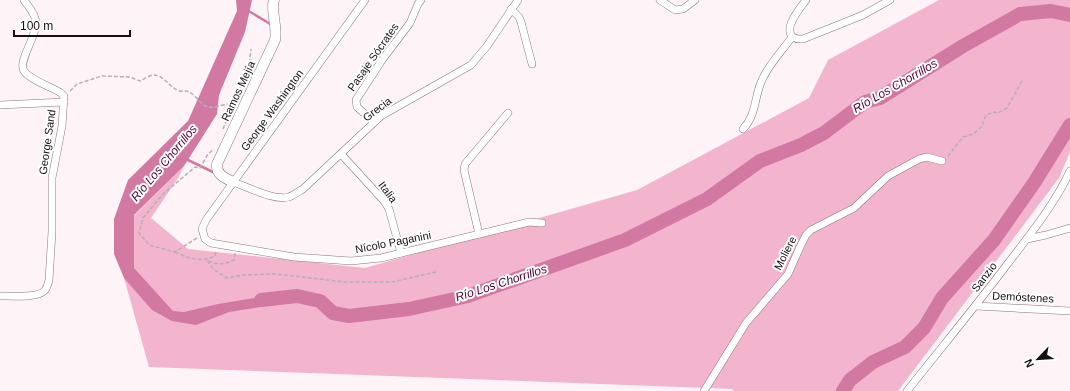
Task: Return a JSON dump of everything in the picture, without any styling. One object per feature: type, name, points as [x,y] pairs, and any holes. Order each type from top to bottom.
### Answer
[{"type":"street","name":"George Sand","points":[[0,296],[36,295],[44,291],[49,280],[52,232],[52,178],[62,126],[64,99],[61,92],[30,76],[23,68],[23,62],[36,27],[36,20],[32,11],[24,0]]},
{"type":"street","name":"Ramos Mejía","points":[[233,182],[221,175],[216,168],[275,40],[276,25],[272,5],[274,0]]},
{"type":"street","name":"George Washington","points":[[203,234],[202,226],[206,220],[365,0]]},
{"type":"street","name":"Pasaje Sócrates","points":[[374,122],[357,107],[356,100],[382,60],[410,23],[421,0]]},
{"type":"street","name":"Grecia","points":[[233,182],[275,197],[288,197],[303,189],[342,154],[374,122],[389,111],[471,65],[487,46],[518,0]]},
{"type":"street","points":[[660,0],[676,10],[683,9],[695,0]]},
{"type":"street","points":[[806,0],[790,25],[789,31],[792,37],[797,40],[863,15],[890,0]]},
{"type":"street","points":[[511,9],[519,17],[521,22],[532,64]]},
{"type":"street","points":[[743,129],[750,121],[765,73],[792,37]]},
{"type":"street","points":[[0,104],[64,99]]},
{"type":"street","points":[[479,234],[464,170],[465,164],[508,113]]},
{"type":"street","name":"Italia","points":[[342,154],[384,201],[389,209],[401,253]]},
{"type":"street","name":"Moliere","points":[[704,391],[746,324],[788,274],[806,235],[811,230],[854,208],[888,176],[919,159],[927,157],[942,161]]},
{"type":"street","name":"Sanzio","points":[[907,391],[976,306],[1027,239],[1064,183],[1070,171]]},
{"type":"street","name":"Nícolo Paganini","points":[[203,234],[205,239],[211,243],[294,258],[338,261],[381,258],[529,222],[542,223]]},
{"type":"street","points":[[1027,239],[1070,228]]},
{"type":"street","name":"Demóstenes","points":[[976,306],[1070,311]]},
{"type":"path","points":[[222,132],[232,104],[243,80],[248,78],[251,49]]},
{"type":"path","points":[[64,99],[77,84],[102,76],[130,77],[140,81],[155,75],[159,76],[176,90],[181,92],[191,92],[202,104],[208,107],[232,104]]},
{"type":"path","points":[[942,161],[951,153],[963,137],[973,134],[982,126],[986,115],[990,113],[998,113],[1007,108],[1022,81]]},
{"type":"path","points":[[217,144],[208,154],[200,168],[195,167],[162,195],[143,218],[139,233],[149,245],[175,252],[191,259],[207,260],[214,264],[226,264],[234,260],[236,247]]},
{"type":"path","points":[[175,252],[203,234]]},
{"type":"path","points":[[207,260],[215,256],[218,244]]},
{"type":"path","points":[[207,260],[213,269],[227,278],[243,275],[276,274],[345,282],[392,282],[436,272]]},
{"type":"shaded area","points":[[939,0],[1070,0],[1070,152],[1059,178],[898,391],[734,391],[732,389],[149,367],[124,278],[134,268],[134,216],[184,166],[178,178],[151,218],[188,249],[365,268],[637,190],[809,98],[828,60]]},
{"type":"water","points":[[236,0],[252,0],[245,32],[219,95],[217,114],[184,166],[134,215],[134,268],[173,311],[184,312],[218,304],[279,294],[280,304],[229,312],[196,325],[172,321],[152,310],[124,278],[114,254],[114,219],[128,180],[188,121],[237,11]]},
{"type":"waterway","points":[[247,10],[272,25]]},
{"type":"waterway","name":"Río Los Chorrillos","points":[[261,300],[297,296],[320,301],[333,313],[349,316],[409,309],[468,296],[625,240],[707,199],[760,161],[801,145],[824,133],[865,102],[880,98],[963,46],[1020,14],[1051,11],[1070,15]]},
{"type":"waterway","name":"Río Los Chorrillos","points":[[843,391],[850,380],[873,362],[905,347],[924,328],[942,298],[994,240],[1034,183],[1070,125]]},
{"type":"waterway","points":[[188,160],[215,173]]}]
